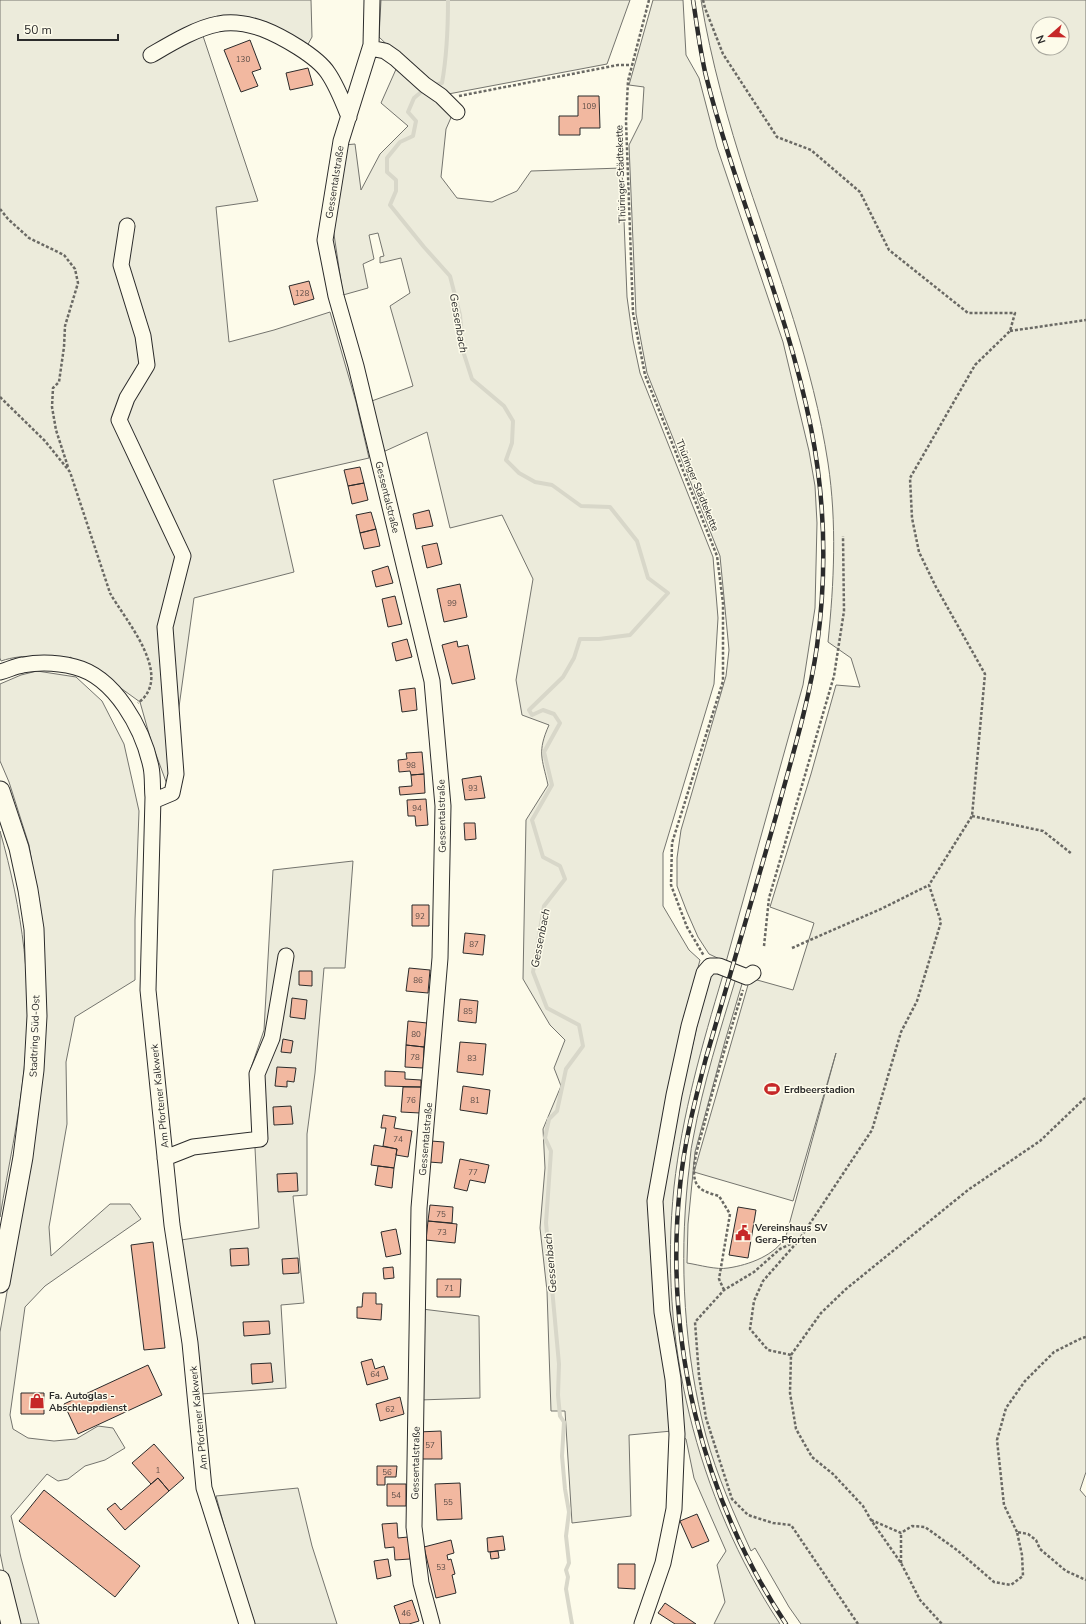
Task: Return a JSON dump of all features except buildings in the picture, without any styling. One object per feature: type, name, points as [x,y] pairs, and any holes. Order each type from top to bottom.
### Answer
[{"type":"main road","name":"Stadtring Süd-Ost","points":[[0,791],[19,848],[28,890],[34,929],[37,1016],[34,1070],[23,1157],[0,1283]]},
{"type":"main road","points":[[0,1580],[11,1624]]},
{"type":"street","name":"Gessentalstraße","points":[[372,0],[370,48],[341,141],[325,240],[336,296],[356,366],[432,681],[443,806],[440,958],[419,1208],[414,1511],[414,1527],[421,1583],[432,1624]]},
{"type":"street","points":[[151,55],[200,30],[218,24],[242,24],[263,29],[309,55],[322,66],[333,81],[349,117]]},
{"type":"street","points":[[370,48],[385,51],[395,58],[457,112]]},
{"type":"street","points":[[127,226],[121,265],[143,336],[147,365],[127,398],[119,420],[183,556],[165,627],[176,774],[172,793],[153,801]]},
{"type":"street","name":"Am Pfortener Kalkwerk","points":[[0,672],[23,665],[53,664],[76,667],[97,678],[113,691],[126,707],[140,732],[151,767],[153,801],[148,990],[172,1225],[190,1343],[204,1488],[247,1624]]},
{"type":"street","points":[[165,1158],[193,1148],[260,1139],[257,1074],[272,1038],[286,956]]},
{"type":"street","points":[[642,1624],[663,1563],[674,1509],[677,1434],[673,1379],[662,1312],[655,1201],[674,1096],[689,1026],[704,973],[710,966],[719,966],[750,975]]},
{"type":"path","name":"Thüringer Städtekette","points":[[649,0],[628,81],[626,121],[633,313],[645,375],[718,556],[723,603],[723,681],[672,843],[671,885],[687,927],[710,966]]},
{"type":"path","points":[[703,0],[723,54],[777,137],[811,150],[860,192],[889,250],[968,313],[1014,313],[1010,331],[975,365],[910,478],[912,518],[919,552],[936,587],[985,674],[972,816],[929,885],[884,908],[792,948]]},
{"type":"path","points":[[441,97],[618,65],[631,65]]},
{"type":"path","points":[[0,209],[8,219],[29,238],[64,255],[75,269],[78,283],[65,326],[64,347],[59,382],[53,388],[52,407],[56,430],[110,593],[146,652],[149,663],[149,691],[144,698],[136,704],[126,707]]},
{"type":"path","points":[[1010,331],[1086,320]]},
{"type":"path","points":[[0,397],[45,441],[70,472]]},
{"type":"path","points":[[764,946],[768,898],[834,676],[844,611],[843,536]]},
{"type":"path","points":[[972,816],[1043,831],[1072,854]]},
{"type":"path","points":[[791,1355],[768,1350],[750,1330],[754,1301],[763,1281],[799,1240],[872,1130],[901,1032],[917,1001],[941,922],[929,885]]},
{"type":"path","points":[[724,1290],[719,1279],[730,1214],[719,1196],[707,1193],[700,1188],[695,1180],[694,1172],[696,1153],[710,1099],[750,975]]},
{"type":"path","points":[[942,1624],[920,1600],[901,1562],[871,1520],[863,1506],[833,1474],[812,1457],[796,1429],[790,1393],[791,1355],[821,1313],[846,1289],[968,1190],[1040,1141],[1086,1097]]},
{"type":"path","points":[[799,1240],[780,1248],[754,1272],[724,1290],[695,1322],[699,1376],[706,1418],[732,1498],[748,1515],[791,1525],[858,1624]]},
{"type":"path","points":[[901,1533],[912,1526],[925,1527],[957,1550],[994,1582],[1011,1585],[1023,1576],[1022,1555],[1017,1532],[1004,1505],[997,1440],[1006,1408],[1024,1381],[1054,1352],[1086,1337]]},
{"type":"path","points":[[871,1520],[901,1533]]},
{"type":"path","points":[[1017,1532],[1028,1534],[1036,1540],[1040,1549],[1066,1572],[1086,1580]]},
{"type":"path","points":[[901,1533],[901,1562]]},
{"type":"shaded area","points":[[0,0],[311,0],[312,37],[307,46],[265,24],[202,33],[258,201],[216,207],[229,342],[274,330],[330,312],[356,402],[369,458],[273,480],[294,572],[194,598],[168,787],[151,741],[140,702],[104,676],[70,657],[67,661],[34,656],[18,657],[1,661],[0,658]]},
{"type":"shaded area","points":[[381,0],[630,0],[607,64],[443,95],[453,113],[446,129],[441,177],[457,198],[492,202],[517,191],[531,171],[622,168],[627,297],[633,340],[640,373],[713,557],[718,618],[714,684],[663,853],[663,906],[689,950],[700,960],[694,982],[650,1201],[672,1431],[629,1435],[631,1516],[572,1523],[565,1411],[551,1411],[547,1291],[540,1228],[545,1168],[543,1129],[561,1086],[554,1068],[565,1040],[550,1025],[523,979],[526,820],[548,785],[542,749],[545,734],[549,725],[522,715],[516,680],[533,579],[502,515],[450,528],[427,432],[383,452],[369,402],[413,386],[390,306],[410,293],[401,258],[380,263],[380,257],[384,256],[378,233],[369,235],[374,259],[363,264],[368,288],[343,295],[332,221],[344,145],[355,144],[361,190],[380,154],[408,126],[381,103],[401,58],[379,37]]},
{"type":"shaded area","points":[[653,0],[683,0],[686,55],[699,78],[717,147],[783,342],[809,451],[815,486],[817,523],[815,608],[803,685],[726,962],[709,954],[698,937],[677,886],[677,858],[681,830],[726,676],[729,650],[720,556],[647,373],[636,314],[629,145],[642,119],[644,87],[629,85]]},
{"type":"shaded area","points":[[701,0],[1086,0],[1086,1472],[1080,1490],[1086,1497],[1086,1624],[801,1624],[789,1607],[755,1548],[751,1551],[732,1509],[710,1451],[706,1436],[688,1340],[684,1275],[685,1210],[691,1148],[697,1118],[712,1058],[736,978],[742,984],[695,1152],[688,1224],[687,1263],[713,1268],[723,1268],[736,1267],[753,1262],[776,1249],[786,1236],[836,1053],[793,1201],[694,1172],[750,978],[793,990],[814,923],[770,907],[811,774],[836,685],[860,687],[851,658],[828,642],[834,553],[833,508],[828,463],[813,391],[794,320],[733,136],[715,68]]},
{"type":"shaded area","points":[[37,671],[76,677],[102,701],[124,744],[139,811],[135,920],[135,980],[75,1017],[66,1062],[67,1124],[49,1227],[51,1256],[110,1204],[130,1204],[141,1219],[45,1286],[25,1307],[10,1415],[13,1429],[28,1438],[54,1441],[76,1439],[98,1426],[113,1428],[125,1448],[105,1460],[85,1466],[68,1479],[58,1481],[47,1474],[11,1516],[39,1624],[17,1624],[0,1553],[0,1332],[34,1138],[38,901],[29,845],[9,782],[0,761],[0,684],[21,675]]},
{"type":"shaded area","points":[[0,831],[8,860],[20,920],[27,979],[28,1009],[27,1040],[22,1088],[0,1217]]},
{"type":"shaded area","points":[[353,861],[345,968],[324,968],[315,1073],[307,1134],[307,1195],[293,1196],[304,1303],[281,1305],[286,1388],[201,1394],[181,1240],[259,1228],[251,1068],[264,1030],[273,870]]},
{"type":"shaded area","points":[[714,973],[723,975],[700,1054],[687,1107],[674,1187],[671,1244],[672,1302],[678,1359],[690,1415],[705,1470],[726,1523],[751,1575],[780,1624],[714,1624],[725,1602],[717,1565],[726,1551],[694,1478],[686,1439],[680,1435],[663,1280],[662,1193],[672,1136],[708,977]]},
{"type":"shaded area","points":[[422,1309],[479,1316],[480,1398],[419,1400]]},
{"type":"shaded area","points":[[298,1488],[312,1546],[337,1624],[255,1624],[236,1569],[216,1496]]},
{"type":"waterway","name":"Gessenbach","points":[[434,85],[442,83],[447,42],[448,0]]},
{"type":"waterway","name":"Gessenbach","points":[[426,88],[414,98],[408,112],[416,121],[413,136],[400,142],[387,158],[387,172],[396,180],[396,191],[390,205],[450,276],[460,315],[463,351],[472,379],[504,406],[513,421],[512,443],[506,460],[519,473],[535,482],[552,485],[581,506],[610,507],[637,541],[648,578],[668,593],[630,635],[599,639],[580,639],[574,658],[563,677],[529,710],[532,715],[543,710],[554,714],[560,723],[544,752],[552,785],[532,820],[543,857],[560,866],[565,879],[544,906],[533,972],[547,1008],[579,1025],[583,1046],[566,1069],[557,1111],[549,1119],[545,1138],[551,1151],[546,1223],[559,1364],[558,1395],[560,1416],[564,1422],[562,1456],[569,1512],[566,1536],[569,1563],[566,1570],[568,1577],[566,1589],[572,1624]]},
{"type":"railway","points":[[693,0],[700,48],[718,120],[789,339],[801,383],[816,455],[822,509],[822,591],[814,667],[793,753],[706,1058],[694,1106],[682,1170],[676,1243],[678,1301],[684,1358],[695,1414],[711,1469],[731,1523],[756,1575],[786,1624]]},
{"type":"place","name":"Erdbeerstadion","points":[[772,1089]]},
{"type":"place","name":"Vereinshaus SV Gera-Pforten","points":[[743,1233]]},
{"type":"place","name":"Fa. Autoglas - Abschleppdienst","points":[[37,1401]]}]
